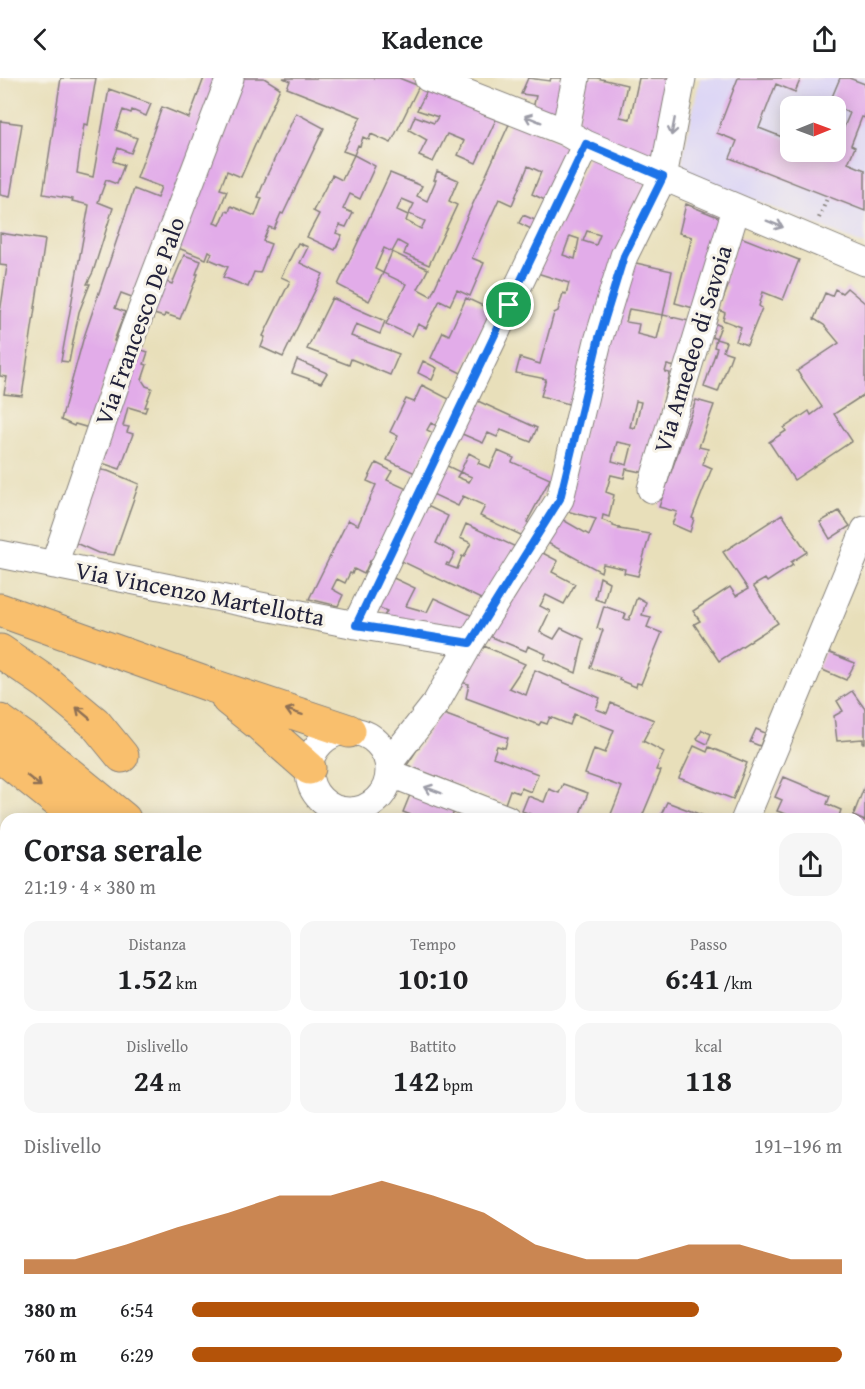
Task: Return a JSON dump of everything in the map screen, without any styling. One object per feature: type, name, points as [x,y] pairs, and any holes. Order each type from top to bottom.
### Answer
[{"type":"highway","points":[[0,609],[210,685],[360,734]]},
{"type":"highway","points":[[0,651],[47,683],[95,723],[122,756]]},
{"type":"highway","points":[[210,685],[309,768]]},
{"type":"highway","points":[[2,734],[35,746],[77,804],[105,813]]},
{"type":"street","name":"Via Francesco De Palo","points":[[54,565],[134,330],[230,78]]},
{"type":"street","points":[[428,78],[576,138],[736,209],[865,262]]},
{"type":"street","points":[[356,625],[576,138],[576,78]]},
{"type":"street","points":[[493,813],[389,768],[379,744],[360,734],[337,732],[322,742],[312,757],[309,768],[319,810],[331,807],[342,811],[365,808],[368,810],[382,794],[387,784],[389,768],[436,703],[470,643],[560,499],[598,341],[624,256],[663,177],[682,78]]},
{"type":"street","name":"Via Amedeo di Savoia","points":[[651,489],[736,209]]},
{"type":"street","points":[[747,813],[865,530]]},
{"type":"street","name":"Via Vincenzo Martellotta","points":[[0,554],[356,625],[470,643]]},
{"type":"street","points":[[360,734],[436,703]]},
{"type":"shaded area","points":[[700,78],[865,78],[865,245],[691,174],[685,170],[682,163]]},
{"type":"building","points":[[61,78],[96,78],[88,125],[84,124],[77,173],[93,177],[109,89],[151,104],[146,116],[132,110],[131,113],[123,110],[116,130],[137,138],[131,153],[118,148],[113,161],[124,165],[117,184],[106,180],[98,202],[113,208],[79,312],[69,362],[61,361],[89,205],[72,201],[73,199],[43,194]]},
{"type":"building","points":[[204,78],[223,78],[140,300],[121,293],[115,308],[125,312],[114,341],[118,343],[89,428],[75,424],[74,426],[61,420],[83,340],[134,189],[157,198],[161,187],[137,178],[162,107],[189,118]]},
{"type":"building","points":[[236,78],[264,78],[280,88],[241,177],[227,171],[220,189],[227,191],[214,223],[220,225],[226,211],[229,212],[231,206],[255,216],[262,198],[258,197],[296,113],[324,128],[283,214],[281,213],[274,229],[269,227],[263,241],[271,244],[260,273],[254,272],[248,287],[223,277],[228,267],[209,259],[212,253],[209,251],[206,259],[173,246]]},
{"type":"building","points":[[283,78],[399,78],[419,86],[391,143],[371,134],[369,140],[363,137],[354,155],[343,151],[361,117],[287,88],[290,81]]},
{"type":"building","points":[[528,78],[550,81],[551,78],[570,78],[561,120],[533,108],[536,96],[521,94]]},
{"type":"building","points":[[586,78],[597,78],[627,85],[620,117],[630,119],[639,78],[673,78],[654,159],[576,127]]},
{"type":"building","points":[[738,78],[801,78],[795,92],[776,84],[759,128],[780,136],[780,162],[846,162],[846,122],[850,113],[846,111],[846,96],[832,96],[840,78],[849,78],[865,84],[865,118],[862,117],[851,145],[855,147],[848,163],[865,170],[865,211],[730,158],[737,141],[717,133]]},
{"type":"building","points":[[428,89],[498,115],[476,163],[458,155],[464,141],[447,134],[433,162],[419,156],[427,140],[409,130],[415,116],[434,123],[438,117],[417,110]]},
{"type":"building","points":[[511,120],[572,148],[547,201],[532,194],[541,172],[528,166],[512,205],[499,199],[472,258],[484,263],[470,296],[457,290],[450,305],[440,300],[426,328],[418,324],[412,336],[386,324],[406,284],[383,273],[392,252],[428,269],[418,289],[431,296]]},
{"type":"building","points":[[0,121],[22,124],[10,197],[0,195]]},
{"type":"building","points":[[354,155],[375,166],[360,199],[350,194],[343,209],[353,213],[346,227],[340,225],[336,233],[342,235],[335,250],[307,237],[319,214],[313,211],[332,175],[342,180]]},
{"type":"building","points":[[589,156],[647,182],[572,405],[541,396],[546,379],[516,373],[520,358],[540,364],[554,313],[558,311],[563,293],[566,294],[569,283],[537,273]],"holes":[[[587,231],[600,235],[596,245],[583,241]],[[570,236],[579,239],[575,259],[563,255]]]},
{"type":"building","points":[[437,171],[458,180],[449,201],[457,205],[429,265],[404,254],[407,246],[398,241],[392,252],[384,248],[375,269],[383,273],[369,301],[338,285],[390,173],[422,186],[417,196],[427,201],[436,180],[434,180]],"holes":[[[402,199],[414,204],[409,214],[425,221],[421,229],[406,221],[408,215],[397,210]]]},
{"type":"building","points":[[686,204],[723,219],[697,309],[675,303],[692,237],[679,233]]},
{"type":"building","points":[[523,215],[537,221],[533,230],[519,223]]},
{"type":"building","points":[[0,233],[45,240],[22,396],[4,394],[7,377],[0,376],[0,313],[7,266],[0,265]]},
{"type":"building","points":[[738,236],[799,260],[783,300],[763,292],[759,306],[762,308],[747,345],[736,341],[741,327],[723,320],[725,313],[719,310],[728,286],[723,285]]},
{"type":"building","points":[[298,243],[308,247],[300,263],[323,274],[283,357],[261,347],[265,337],[263,336],[290,281],[281,277]]},
{"type":"building","points":[[184,255],[201,261],[180,319],[147,312],[164,281],[172,284]]},
{"type":"building","points":[[627,261],[672,271],[663,315],[693,322],[680,368],[667,365],[665,372],[670,373],[646,473],[626,469],[624,478],[611,475],[606,492],[614,495],[609,517],[603,515],[602,520],[619,529],[650,534],[638,576],[624,573],[625,569],[603,564],[601,572],[544,541],[558,517],[589,535],[596,519],[563,510]],"holes":[[[629,309],[663,315],[657,339],[637,334],[639,324],[626,322]],[[636,401],[641,402],[635,428],[630,427]],[[617,442],[632,445],[627,465],[612,461]]]},
{"type":"building","points":[[847,288],[865,303],[865,394],[834,414],[852,441],[794,480],[769,442],[786,431],[784,428],[809,411],[811,415],[822,407],[797,371],[839,343],[824,325],[814,319],[825,293],[832,296],[835,289],[842,293]]},
{"type":"building","points":[[332,298],[385,321],[380,334],[356,324],[351,336],[399,354],[390,375],[351,359],[349,365],[307,349]]},
{"type":"building","points":[[466,298],[492,310],[461,373],[431,358],[443,332],[449,335]]},
{"type":"building","points":[[707,320],[721,326],[716,339],[704,333]]},
{"type":"building","points":[[716,339],[726,342],[723,351],[732,354],[718,392],[704,387],[717,348],[714,347]]},
{"type":"building","points":[[130,346],[148,352],[142,380],[146,386],[152,388],[145,412],[128,407],[123,426],[129,427],[127,432],[133,434],[120,469],[92,463]]},
{"type":"building","points":[[297,360],[327,373],[321,383],[292,373]]},
{"type":"building","points":[[423,361],[437,368],[432,380],[418,373]]},
{"type":"building","points":[[422,385],[449,399],[437,426],[431,423],[427,430],[433,433],[415,473],[387,460],[398,436],[390,432],[406,399],[414,402]]},
{"type":"building","points":[[469,397],[537,428],[531,442],[501,430],[497,437],[488,433],[483,443],[453,430]]},
{"type":"building","points":[[696,400],[714,405],[699,447],[708,449],[703,464],[712,468],[692,518],[694,519],[690,532],[672,524],[677,512],[659,507]]},
{"type":"building","points":[[498,451],[514,458],[512,462],[550,479],[527,522],[531,524],[523,536],[480,516],[485,506],[463,496],[458,506],[426,491],[439,462],[460,472],[469,453],[480,459],[478,463],[490,468]],"holes":[[[460,472],[472,477],[469,482],[457,477]]]},
{"type":"building","points":[[376,463],[392,471],[387,480],[407,489],[373,562],[370,561],[364,574],[354,569],[345,583],[337,579],[332,589],[343,595],[338,606],[309,599],[348,520],[358,525],[376,485],[367,481]]},
{"type":"building","points":[[95,469],[108,471],[139,484],[114,555],[98,553],[71,541]]},
{"type":"building","points":[[421,503],[448,516],[436,543],[455,553],[446,565],[457,569],[471,543],[460,538],[466,524],[516,547],[483,600],[395,558]]},
{"type":"building","points":[[839,511],[850,526],[830,539],[820,522]]},
{"type":"building","points":[[782,514],[807,552],[791,562],[793,565],[767,582],[765,579],[753,586],[778,623],[719,661],[694,624],[700,621],[693,611],[730,587],[736,596],[748,589],[723,552]]},
{"type":"building","points":[[539,551],[558,561],[552,572],[575,584],[564,604],[546,595],[540,606],[550,611],[540,632],[554,639],[561,628],[584,639],[576,673],[544,659],[546,654],[528,646],[526,651],[489,636]]},
{"type":"building","points":[[387,575],[415,588],[406,606],[427,612],[434,598],[473,616],[462,633],[384,616],[387,611],[373,605]]},
{"type":"building","points":[[600,577],[609,582],[604,602],[595,599]]},
{"type":"building","points":[[637,597],[646,602],[642,615],[651,617],[647,627],[662,633],[641,684],[637,683],[636,687],[619,680],[620,678],[590,668],[603,630],[597,628],[604,606],[626,614],[624,619],[629,620]]},
{"type":"building","points":[[484,646],[525,664],[509,688],[526,695],[535,670],[600,698],[596,709],[607,713],[611,703],[654,720],[643,741],[664,752],[656,770],[661,771],[644,813],[611,813],[622,787],[585,774],[594,749],[605,753],[614,730],[574,714],[570,725],[550,717],[547,724],[541,722],[539,725],[466,698],[469,684],[460,682]]},
{"type":"building","points":[[825,651],[855,663],[846,680],[818,668]]},
{"type":"building","points":[[852,691],[865,709],[865,743],[863,739],[837,741],[834,716],[843,711],[837,701]]},
{"type":"building","points":[[441,713],[508,738],[505,748],[497,746],[493,757],[538,774],[531,792],[521,788],[519,793],[510,790],[505,804],[407,765]]},
{"type":"building","points":[[756,729],[765,733],[760,746],[750,742]]},
{"type":"building","points":[[702,730],[711,734],[707,744],[697,739]]},
{"type":"building","points":[[694,746],[707,752],[709,747],[747,763],[733,799],[679,778]]},
{"type":"building","points":[[784,777],[830,796],[827,804],[841,810],[840,813],[783,813],[777,811],[782,800],[775,797]]},
{"type":"building","points":[[563,784],[588,793],[580,813],[527,813],[522,811],[528,796],[544,802],[549,789],[559,793]]},
{"type":"building","points":[[414,785],[454,811],[453,813],[403,812]]},
{"type":"building","points":[[865,785],[865,813],[854,813]]},
{"type":"building","points":[[667,802],[696,813],[662,813]]},
{"type":"route","points":[[586,144],[663,177],[624,256],[598,341],[560,499],[475,637],[470,643],[356,625],[394,545],[509,305],[586,144]]}]
